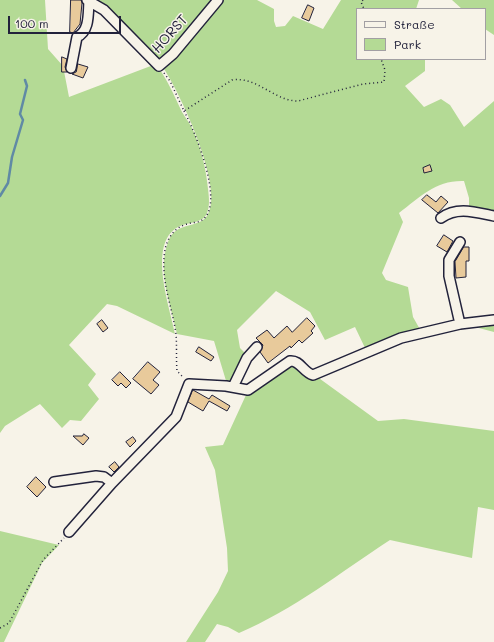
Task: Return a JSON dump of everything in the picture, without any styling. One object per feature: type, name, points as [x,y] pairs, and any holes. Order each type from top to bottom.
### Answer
[{"type":"street","name":"HORST","points":[[88,0],[104,10],[159,66],[173,54],[218,0]]},
{"type":"street","points":[[71,68],[78,37],[86,29],[88,0]]},
{"type":"street","points":[[441,218],[449,212],[460,210],[494,216]]},
{"type":"street","points":[[460,242],[449,260],[449,271],[460,324]]},
{"type":"street","points":[[69,532],[112,483],[176,417],[190,384],[233,387],[248,390],[290,361],[300,364],[307,373],[312,375],[401,338],[460,324],[494,320]]},
{"type":"street","points":[[233,387],[247,358],[257,347]]},
{"type":"street","points":[[54,482],[96,476],[104,477],[112,483]]},
{"type":"path","points":[[184,111],[232,80],[241,79],[252,82],[289,101],[298,101],[363,84],[384,82],[385,70],[381,60]]},
{"type":"path","points":[[159,66],[170,81],[192,127],[204,158],[210,203],[207,215],[202,220],[186,224],[172,232],[167,240],[164,259],[164,285],[176,335],[177,371],[190,384]]},
{"type":"path","points":[[0,628],[9,623],[43,560],[69,532]]},
{"type":"green space","points":[[0,0],[45,0],[48,49],[63,66],[69,97],[156,64],[167,81],[195,135],[204,165],[209,201],[208,210],[205,217],[198,221],[178,227],[169,235],[164,247],[162,261],[163,277],[175,334],[117,306],[107,304],[69,345],[96,374],[88,385],[99,399],[81,421],[70,420],[62,428],[40,404],[5,426],[0,433]]},
{"type":"green space","points":[[96,0],[216,0],[161,64],[113,13]]},
{"type":"green space","points":[[219,0],[257,0],[274,9],[274,21],[276,27],[285,26],[293,16],[323,29],[341,0],[419,0],[416,8],[356,8],[356,60],[425,60],[425,71],[405,86],[424,107],[441,99],[450,105],[464,127],[494,101],[494,214],[469,209],[469,198],[464,181],[454,181],[437,186],[399,213],[403,222],[382,273],[386,280],[408,287],[413,317],[422,333],[366,350],[355,327],[325,340],[310,312],[276,291],[237,330],[240,348],[247,355],[232,385],[227,384],[214,341],[177,334],[164,277],[165,253],[171,235],[181,228],[198,223],[207,216],[211,203],[210,185],[206,163],[189,117],[170,78],[162,66]]},
{"type":"green space","points":[[452,0],[494,0],[494,35],[486,30],[486,8],[461,8]]},
{"type":"green space","points":[[494,322],[494,332],[475,327]]},
{"type":"green space","points":[[291,363],[316,376],[378,421],[404,419],[494,431],[494,510],[478,507],[472,558],[390,540],[298,602],[259,624],[239,633],[228,627],[217,624],[205,642],[186,642],[218,592],[228,571],[227,548],[215,470],[205,447],[223,445],[246,395],[284,366]]},
{"type":"green space","points":[[0,531],[59,545],[42,563],[4,642],[0,642]]},
{"type":"building","points":[[71,0],[81,0],[82,3],[80,24],[73,33],[70,32]]},
{"type":"building","points":[[308,5],[314,8],[309,21],[302,18]]},
{"type":"building","points":[[62,57],[67,59],[65,67],[67,72],[62,72]]},
{"type":"building","points":[[78,64],[88,67],[83,78],[72,74],[76,72]]},
{"type":"building","points":[[430,165],[432,171],[424,173],[423,168]]},
{"type":"building","points":[[427,195],[436,202],[441,196],[448,202],[438,213],[422,200]]},
{"type":"building","points":[[444,235],[453,241],[447,252],[437,246]]},
{"type":"building","points":[[464,247],[469,247],[469,261],[466,261],[466,277],[456,278],[455,262]]},
{"type":"building","points":[[307,318],[315,326],[311,331],[313,333],[302,343],[299,340],[291,348],[290,346],[268,363],[260,352],[263,345],[256,338],[267,330],[274,338],[287,326],[292,332]]},
{"type":"building","points":[[102,320],[108,328],[103,332],[97,324]]},
{"type":"building","points":[[199,347],[214,357],[211,361],[196,352]]},
{"type":"building","points":[[148,362],[160,372],[153,380],[159,385],[151,394],[133,379]]},
{"type":"building","points":[[120,372],[131,383],[126,388],[121,383],[118,386],[112,380]]},
{"type":"building","points":[[193,390],[209,399],[212,395],[230,406],[227,411],[209,401],[203,411],[188,402]]},
{"type":"building","points":[[84,434],[89,438],[83,445],[73,436],[82,436]]},
{"type":"building","points":[[133,437],[136,441],[130,447],[126,442]]},
{"type":"building","points":[[115,462],[119,467],[114,472],[109,467]]},
{"type":"building","points":[[36,477],[46,487],[37,497],[27,487]]},
{"type":"waterway","points":[[0,196],[8,183],[12,157],[23,120],[20,114],[27,86],[25,80]]}]
